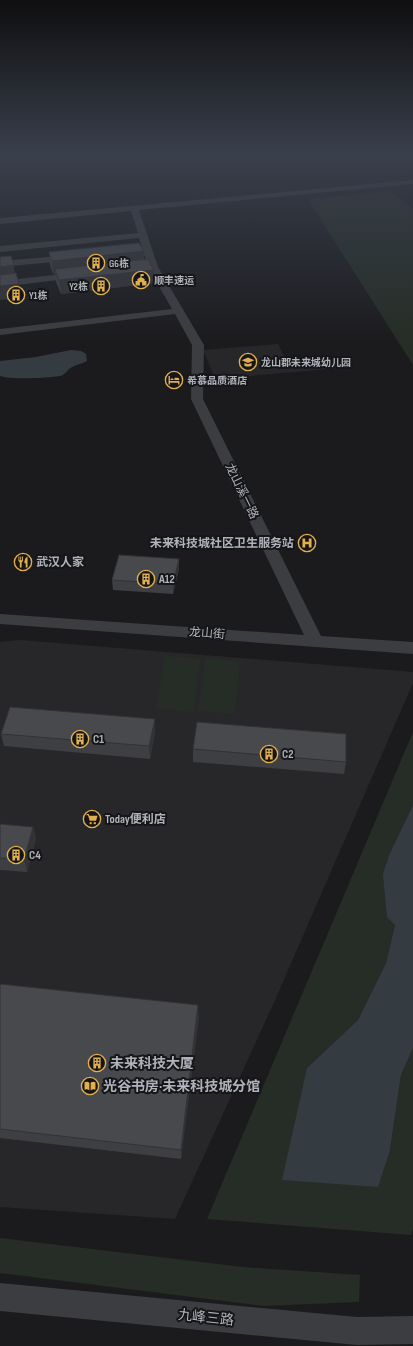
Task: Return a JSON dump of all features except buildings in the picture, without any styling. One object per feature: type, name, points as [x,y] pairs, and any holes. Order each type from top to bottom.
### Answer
[{"type":"street","points":[[0,221],[53,216]]},
{"type":"street","name":"龙山溪一路","points":[[137,216],[143,235],[144,251],[150,268],[198,345],[197,399],[315,640]]},
{"type":"street","points":[[0,249],[143,235]]},
{"type":"street","points":[[0,264],[85,256]]},
{"type":"street","points":[[0,284],[93,274]]},
{"type":"street","points":[[0,332],[178,311]]},
{"type":"street","name":"龙山街","points":[[0,619],[413,648]]},
{"type":"street","name":"九峰三路","points":[[0,1298],[357,1331],[413,1330]]},
{"type":"shaded area","points":[[318,216],[413,216],[413,365]]},
{"type":"shaded area","name":"龙山郡未来城幼儿园","points":[[278,344],[289,365],[348,360],[352,367],[215,379],[203,350]]},
{"type":"shaded area","points":[[71,350],[81,351],[86,354],[87,361],[72,367],[60,376],[13,378],[0,376],[0,361],[36,357]]},
{"type":"shaded area","points":[[20,640],[413,672],[413,683],[276,998],[175,1219],[0,1207],[0,642]]},
{"type":"shaded area","points":[[165,656],[201,658],[193,712],[156,709]]},
{"type":"shaded area","points":[[205,658],[240,661],[235,714],[198,711]]},
{"type":"shaded area","points":[[413,732],[413,805],[390,853],[395,925],[386,963],[358,1020],[307,1068],[390,1150],[401,1075],[413,1048],[413,1229],[411,1235],[207,1219]]},
{"type":"shaded area","points":[[413,805],[413,1048],[401,1075],[390,1150],[378,1187],[282,1180],[307,1068],[358,1020],[386,963],[395,925],[387,917],[383,874],[390,853]]},
{"type":"shaded area","points":[[0,1238],[243,1267],[360,1275],[359,1302],[264,1306],[0,1273]]},
{"type":"place","name":"G6栋","points":[[96,263]]},
{"type":"place","name":"顺丰速运","points":[[141,280]]},
{"type":"place","name":"Y2栋","points":[[101,286]]},
{"type":"place","name":"Y1栋","points":[[16,295]]},
{"type":"place","name":"龙山郡未来城幼儿园","points":[[248,362]]},
{"type":"place","name":"希慕品质酒店","points":[[174,380]]},
{"type":"place","name":"未来科技城社区卫生服务站","points":[[307,543]]},
{"type":"place","name":"武汉人家","points":[[23,562]]},
{"type":"place","name":"A12","points":[[146,579]]},
{"type":"place","name":"C1","points":[[80,739]]},
{"type":"place","name":"C2","points":[[269,754]]},
{"type":"place","name":"Today便利店","points":[[92,819]]},
{"type":"place","name":"C4","points":[[16,855]]},
{"type":"place","name":"未来科技大厦","points":[[97,1063]]},
{"type":"place","name":"光谷书房·未来科技城分馆","points":[[90,1086]]}]
